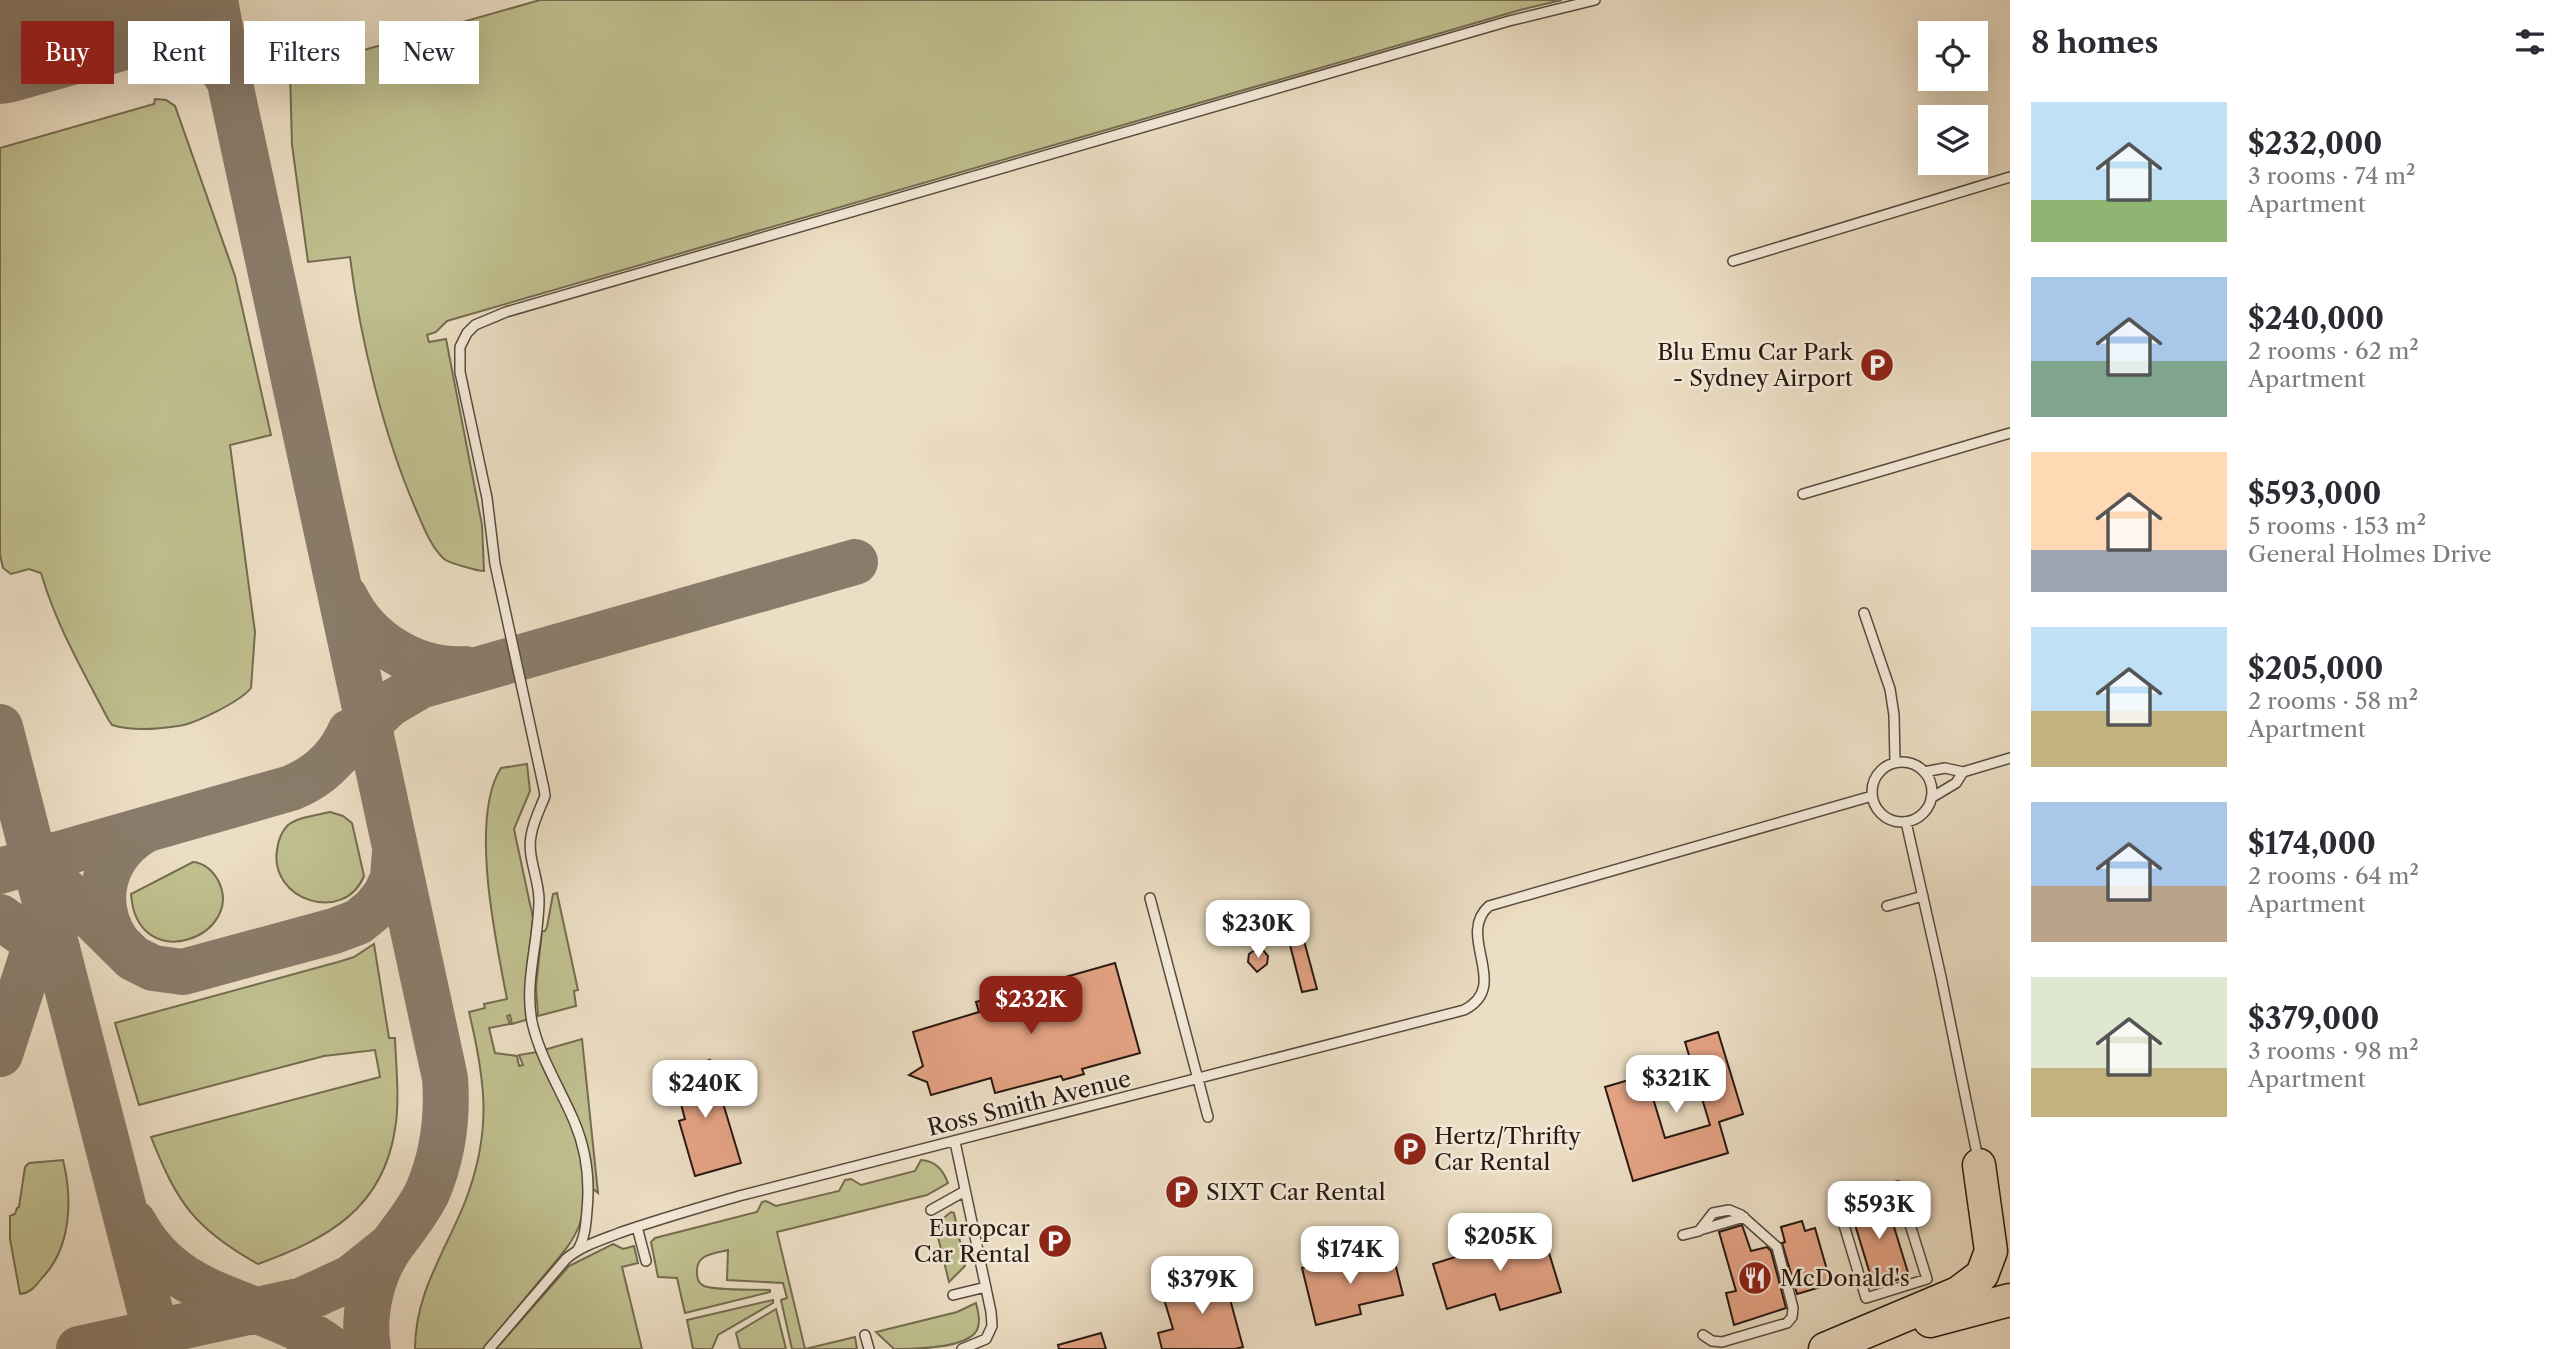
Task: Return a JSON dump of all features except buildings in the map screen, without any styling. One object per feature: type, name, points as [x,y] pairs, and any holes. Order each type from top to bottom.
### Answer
[{"type":"highway","points":[[1979,1165],[1995,1206],[2010,1222]]},
{"type":"highway","points":[[1826,1349],[1958,1293],[1982,1275],[1991,1251],[1979,1165]]},
{"type":"highway","points":[[1826,1349],[2010,1300]]},
{"type":"lane","points":[[489,1349],[561,1264],[577,1251],[586,1223],[588,1190],[586,1163],[575,1122],[541,1052],[532,1021],[531,973],[539,900],[530,840],[545,793],[495,564],[487,498],[460,372],[460,347],[467,333],[475,324],[519,308],[1510,21],[1595,0]]},
{"type":"lane","points":[[1733,261],[2010,177]]},
{"type":"lane","points":[[1803,494],[2010,433]]},
{"type":"lane","points":[[1864,613],[1890,689],[1894,715],[1895,763]]},
{"type":"lane","points":[[1924,772],[1945,768],[1963,772],[2010,758]]},
{"type":"lane","points":[[1931,798],[1930,780],[1915,765],[1895,763],[1880,772],[1875,779],[1872,796],[1875,805],[1888,818],[1906,822],[1922,814],[1931,798],[1956,783],[1963,772]]},
{"type":"lane","name":"Ross Smith Avenue","points":[[577,1251],[637,1227],[738,1196],[1464,1010],[1474,1004],[1483,990],[1484,975],[1477,920],[1489,906],[1872,796]]},
{"type":"lane","points":[[1906,822],[1979,1165]]},
{"type":"lane","points":[[1887,906],[1923,896]]},
{"type":"lane","points":[[1150,898],[1208,1117]]},
{"type":"lane","points":[[955,1142],[992,1326],[986,1339],[962,1349]]},
{"type":"lane","points":[[1837,1202],[1866,1297],[1927,1279],[1898,1186]]},
{"type":"lane","points":[[931,1210],[965,1191]]},
{"type":"lane","points":[[1683,1235],[1699,1231],[1713,1213],[1729,1210],[1744,1217],[1777,1247],[1793,1308],[1792,1317],[1787,1323],[1722,1342],[1703,1335]]},
{"type":"lane","points":[[637,1227],[646,1261]]},
{"type":"lane","points":[[953,1295],[986,1287]]},
{"type":"lane","points":[[865,1335],[869,1349]]},
{"type":"shaded area","points":[[540,0],[1562,0],[447,321],[436,332],[427,335],[429,342],[446,339],[482,525],[484,571],[444,559],[425,531],[405,483],[384,420],[360,321],[350,257],[308,262],[292,145],[290,84],[365,84],[365,50],[379,46],[379,84],[479,84],[479,21],[466,21]]},
{"type":"shaded area","points":[[155,99],[166,100],[175,106],[235,276],[271,435],[230,445],[255,632],[251,688],[228,705],[195,721],[170,727],[136,729],[112,725],[108,719],[62,629],[41,573],[29,569],[11,574],[3,568],[0,555],[0,148],[154,104]]},
{"type":"shaded area","points":[[527,764],[530,791],[514,829],[533,918],[526,980],[529,1019],[512,1024],[510,1015],[507,1016],[510,1024],[489,1028],[495,1053],[517,1056],[519,1066],[523,1065],[519,1055],[537,1052],[567,1114],[582,1158],[584,1203],[579,1226],[567,1247],[483,1349],[415,1349],[420,1309],[474,1177],[483,1130],[482,1085],[469,1012],[485,1008],[484,1004],[507,999],[488,881],[487,817],[492,790],[501,768]]},
{"type":"shaded area","points":[[330,812],[343,816],[352,823],[364,876],[354,891],[341,900],[310,900],[296,893],[284,882],[278,867],[277,850],[283,831],[292,822]]},
{"type":"shaded area","points":[[193,862],[208,868],[218,880],[223,900],[217,918],[205,931],[188,940],[169,941],[151,935],[138,920],[131,894]]},
{"type":"shaded area","points":[[557,893],[578,990],[574,991],[576,1006],[538,1016],[536,987],[542,931],[547,927],[553,894]]},
{"type":"shaded area","points":[[374,944],[389,1038],[395,1038],[397,1107],[388,1157],[365,1200],[348,1217],[307,1244],[258,1264],[218,1239],[191,1212],[170,1180],[151,1137],[380,1077],[375,1050],[324,1056],[139,1105],[115,1023],[338,962],[354,957]]},
{"type":"shaded area","points":[[582,1039],[598,1193],[592,1188],[591,1176],[544,1050]]},
{"type":"shaded area","points":[[63,1160],[68,1191],[64,1239],[51,1267],[37,1285],[20,1294],[10,1239],[10,1216],[15,1214],[19,1207],[25,1167],[29,1163]]},
{"type":"shaded area","points":[[921,1160],[935,1164],[948,1183],[927,1195],[777,1232],[805,1349],[792,1349],[781,1300],[787,1298],[783,1283],[727,1280],[728,1250],[711,1254],[702,1258],[697,1266],[698,1279],[702,1285],[717,1289],[770,1292],[685,1313],[677,1278],[658,1277],[651,1242],[655,1238],[757,1212],[762,1202],[776,1206],[839,1191],[845,1180],[851,1179],[861,1185],[915,1171]]},
{"type":"shaded area","points":[[951,1212],[954,1213],[965,1266],[949,1282],[935,1225]]},
{"type":"shaded area","points":[[613,1244],[623,1249],[634,1246],[638,1263],[622,1267],[642,1349],[496,1349],[569,1266]]},
{"type":"shaded area","points":[[773,1300],[773,1303],[718,1335],[712,1349],[693,1349],[687,1320]]},
{"type":"shaded area","points":[[976,1303],[979,1320],[977,1330],[963,1341],[926,1348],[894,1349],[876,1332],[957,1312]]},
{"type":"shaded area","points":[[776,1309],[786,1349],[740,1349],[736,1333]]},
{"type":"shaded area","points":[[855,1337],[857,1349],[805,1349]]},
{"type":"taxiway","points":[[215,0],[232,93],[445,1078],[446,1108],[441,1151],[427,1193],[386,1253],[375,1279],[366,1321],[368,1349]]},
{"type":"taxiway","points":[[99,21],[127,14],[158,16],[170,21]]},
{"type":"taxiway","points":[[0,50],[108,18]]},
{"type":"taxiway","points":[[333,759],[388,705],[420,686],[855,562]]},
{"type":"taxiway","points":[[345,597],[366,628],[394,651],[428,665],[465,669]]},
{"type":"taxiway","points":[[0,727],[160,1349]]},
{"type":"taxiway","points":[[0,871],[291,788],[326,766],[340,751],[350,732]]},
{"type":"taxiway","points":[[117,942],[104,910],[106,879],[111,864],[120,851],[147,829]]},
{"type":"taxiway","points":[[38,860],[45,871],[133,958],[153,968],[183,972],[358,922],[374,909],[386,894],[393,878],[395,852]]},
{"type":"taxiway","points":[[0,1054],[51,904]]},
{"type":"taxiway","points":[[0,917],[31,939],[54,966]]},
{"type":"taxiway","points":[[134,1223],[152,1250],[174,1271],[199,1286],[306,1332],[331,1349]]},
{"type":"taxiway","points":[[79,1349],[303,1300],[351,1278],[391,1246]]},
{"type":"runway","points":[[0,47],[167,0]]},
{"type":"place","name":"Blu Emu Car Park - Sydney Airport","points":[[1877,365]]},
{"type":"place","name":"Hertz/Thrifty Car Rental","points":[[1410,1149]]},
{"type":"place","name":"SIXT Car Rental","points":[[1182,1192]]},
{"type":"place","name":"Europcar Car Rental","points":[[1055,1241]]},
{"type":"place","name":"McDonald's","points":[[1755,1278]]}]
